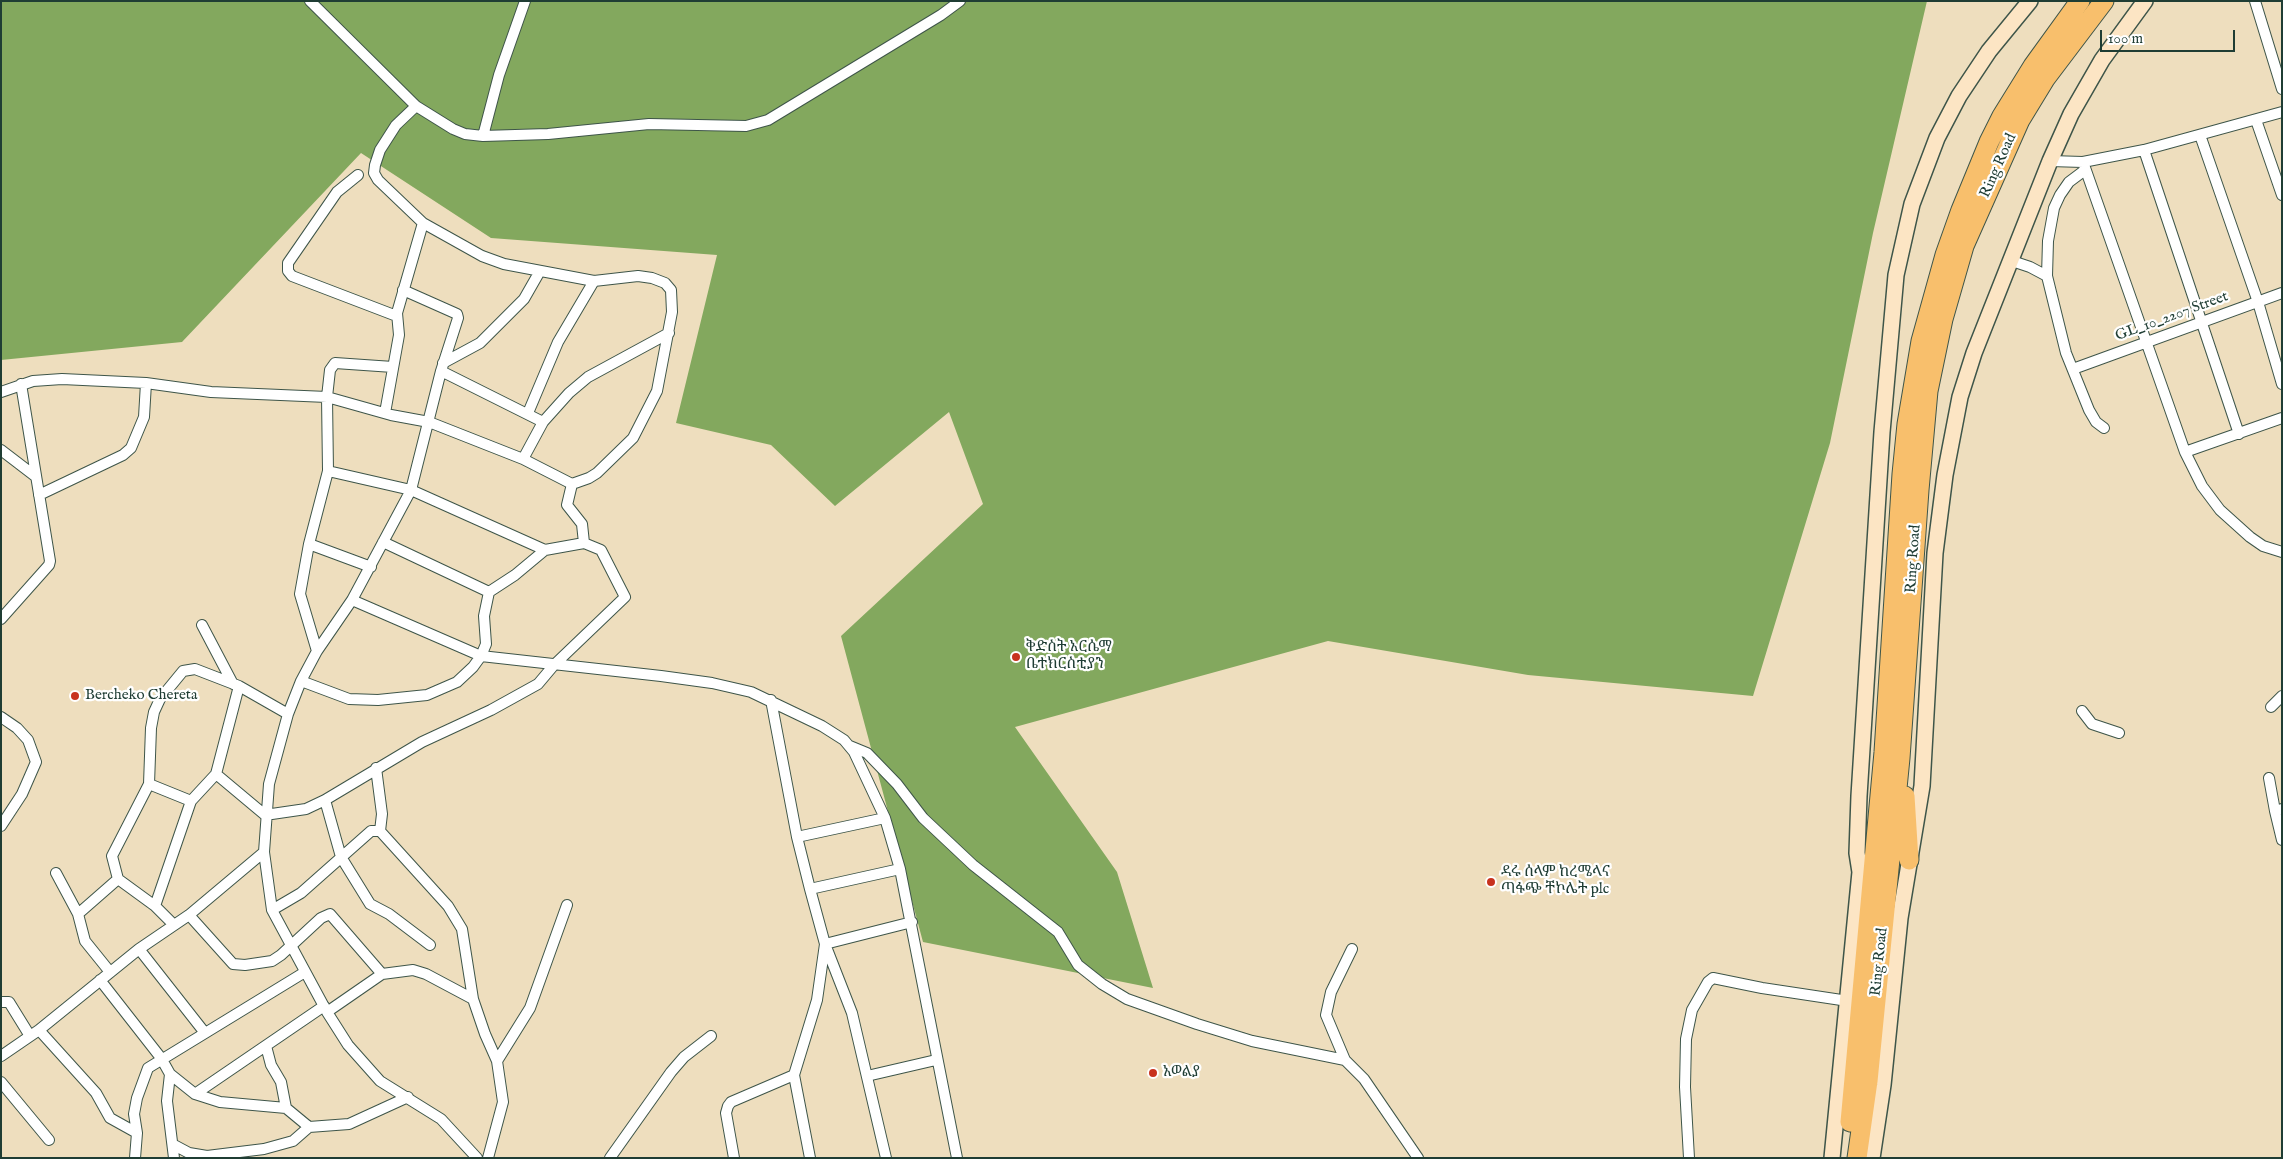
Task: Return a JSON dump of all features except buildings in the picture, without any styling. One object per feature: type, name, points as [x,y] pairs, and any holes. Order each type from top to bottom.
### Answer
[{"type":"highway","name":"Ring Road","points":[[1892,755],[1904,448],[1921,340],[1932,297],[1961,210],[2002,116],[2032,66],[2080,1]]},
{"type":"highway","name":"Ring Road","points":[[1845,1158],[1874,939],[1927,401],[1943,319],[1964,246],[2020,120],[2045,79],[2104,1]]},
{"type":"highway","points":[[1860,872],[1877,765],[1892,755],[1909,860]]},
{"type":"highway","name":"Ring Road","points":[[1857,1158],[1868,1081],[1874,939]]},
{"type":"main road","points":[[1832,1158],[1860,872],[1858,805],[1882,432],[1892,308],[1901,246],[1920,179],[1949,115],[1989,51],[2030,1]]},
{"type":"main road","name":"Ring Road","points":[[1872,1158],[1909,860],[1922,786],[1932,582],[1949,456],[1966,374],[2050,161],[2071,114],[2102,60],[2145,1]]},
{"type":"street","points":[[310,1],[416,106],[453,129],[465,134],[483,136],[548,134],[649,124],[746,126],[768,120],[941,15],[960,1]]},
{"type":"street","points":[[483,136],[499,75],[525,1]]},
{"type":"street","points":[[2255,1],[2282,89]]},
{"type":"street","points":[[416,106],[396,125],[375,165],[374,173],[378,180],[423,223],[482,256],[504,264],[594,281],[638,276],[652,278],[665,283],[671,290],[672,312],[657,391],[633,438],[597,473],[572,484]]},
{"type":"street","points":[[2050,161],[2084,166],[2200,136],[2282,112]]},
{"type":"street","points":[[2256,120],[2282,195]]},
{"type":"street","points":[[2200,136],[2258,302],[2282,384]]},
{"type":"street","points":[[2144,150],[2239,434]]},
{"type":"street","points":[[2084,166],[2069,182],[2054,208],[2048,241],[2048,276],[2051,296],[2073,369],[2089,410],[2096,422],[2104,428]]},
{"type":"street","points":[[2084,166],[2185,452],[2202,486],[2220,510],[2250,537],[2263,546],[2282,552]]},
{"type":"street","points":[[358,175],[344,184],[328,204],[288,263],[288,271],[297,278],[388,314],[397,313]]},
{"type":"street","points":[[385,413],[400,326],[397,313],[423,223]]},
{"type":"street","points":[[2012,261],[2030,266],[2048,276]]},
{"type":"street","points":[[442,367],[485,339],[524,299],[540,271]]},
{"type":"street","points":[[528,413],[558,342],[594,281]]},
{"type":"street","points":[[403,290],[457,314],[458,318],[442,367],[411,490],[352,600],[317,651],[301,681],[288,714],[269,784],[265,815],[264,852],[272,910],[325,1009],[348,1044],[380,1080],[441,1118],[477,1158]]},
{"type":"street","name":"GL_10_2207 Street","points":[[2073,369],[2282,294]]},
{"type":"street","points":[[522,459],[543,422],[569,393],[588,377],[669,333]]},
{"type":"street","points":[[317,651],[300,594],[308,544],[328,471],[327,397],[330,370],[335,363],[393,367]]},
{"type":"street","points":[[442,367],[543,422]]},
{"type":"street","points":[[1,392],[21,384],[62,380],[146,383],[212,392],[327,397],[385,413],[428,422],[522,459],[572,484]]},
{"type":"street","points":[[39,495],[123,454],[131,448],[136,442],[144,417],[146,383]]},
{"type":"street","points":[[1,619],[49,565],[49,554],[21,384]]},
{"type":"street","points":[[2185,452],[2282,418]]},
{"type":"street","points":[[1,450],[35,476]]},
{"type":"street","points":[[328,471],[411,490],[545,550]]},
{"type":"street","points":[[572,484],[567,504],[582,524],[584,543]]},
{"type":"street","points":[[383,542],[489,592]]},
{"type":"street","points":[[216,774],[265,815],[298,812],[325,800],[422,742],[529,689],[544,678],[554,665],[626,597],[601,550],[584,543],[545,550],[515,575],[489,592],[484,616],[486,644],[481,656],[467,675],[457,682],[417,697],[378,700],[350,699],[301,681]]},
{"type":"street","points":[[308,544],[370,567]]},
{"type":"street","points":[[352,600],[481,656],[712,683],[751,692],[822,726],[844,740],[854,752],[885,818],[900,869],[912,922],[936,1060],[958,1158]]},
{"type":"street","points":[[155,906],[192,802],[216,774],[236,685],[202,625]]},
{"type":"street","points":[[174,925],[155,906],[118,879],[112,860],[113,852],[150,784],[151,728],[154,712],[160,699],[183,671],[195,669],[236,685],[288,714]]},
{"type":"street","points":[[2271,707],[2282,696]]},
{"type":"street","points":[[771,700],[797,837],[810,889],[825,944],[852,1013],[886,1158]]},
{"type":"street","points":[[2082,711],[2092,724],[2118,732]]},
{"type":"street","points":[[1,717],[17,728],[28,740],[36,762],[22,794],[1,826]]},
{"type":"street","points":[[850,746],[867,752],[897,784],[923,818],[973,865],[1058,932],[1078,965],[1102,984],[1127,999],[1197,1024],[1252,1041],[1346,1060]]},
{"type":"street","points":[[376,768],[382,814],[380,831]]},
{"type":"street","points":[[2269,778],[2279,810],[2282,840]]},
{"type":"street","points":[[150,784],[192,802]]},
{"type":"street","points":[[325,800],[341,857],[370,904],[389,914],[430,945]]},
{"type":"street","points":[[797,837],[885,818]]},
{"type":"street","points":[[272,910],[301,893],[371,831],[380,831],[448,906],[462,929],[473,999],[497,1061],[503,1102],[488,1158]]},
{"type":"street","points":[[1,1056],[39,1030],[139,949],[189,915],[264,852]]},
{"type":"street","points":[[810,889],[900,869]]},
{"type":"street","points":[[56,873],[78,914],[88,946],[110,972]]},
{"type":"street","points":[[78,914],[118,879]]},
{"type":"street","points":[[497,1061],[530,1008],[568,905]]},
{"type":"street","points":[[189,915],[233,964],[245,965],[272,961],[292,946],[321,918],[330,914],[382,974]]},
{"type":"street","points":[[825,944],[912,922]]},
{"type":"street","points":[[810,1158],[794,1075],[817,1000],[825,944]]},
{"type":"street","points":[[139,949],[205,1033]]},
{"type":"street","points":[[1352,949],[1331,992],[1326,1007],[1326,1015],[1346,1060],[1364,1079],[1418,1158]]},
{"type":"street","points":[[195,1094],[266,1046],[382,974],[413,970],[421,972],[473,999]]},
{"type":"street","points":[[135,1158],[137,1133],[134,1114],[137,1098],[148,1068],[161,1058],[305,972]]},
{"type":"street","points":[[1689,1158],[1684,1087],[1686,1039],[1692,1010],[1708,982],[1714,978],[1762,988],[1848,1001]]},
{"type":"street","points":[[100,980],[161,1058],[170,1074],[195,1094],[220,1102],[286,1108],[309,1127]]},
{"type":"street","points":[[1,1002],[9,1002],[30,1036]]},
{"type":"street","points":[[39,1030],[96,1093],[110,1118],[137,1133]]},
{"type":"street","points":[[610,1158],[671,1072],[684,1057],[711,1036]]},
{"type":"street","points":[[266,1046],[271,1065],[281,1082],[286,1108]]},
{"type":"street","points":[[867,1076],[936,1060]]},
{"type":"street","points":[[170,1074],[167,1101],[174,1145],[174,1158]]},
{"type":"street","points":[[734,1158],[726,1113],[728,1106],[736,1100],[794,1075]]},
{"type":"street","points":[[2,1084],[49,1140]]},
{"type":"street","points":[[174,1145],[189,1153],[207,1156],[264,1154],[293,1141],[309,1127],[349,1124],[408,1097]]},
{"type":"green space","points":[[1,1],[1927,1],[1873,233],[1830,443],[1753,696],[1528,675],[1328,641],[1015,727],[1117,872],[1153,988],[923,942],[841,636],[983,504],[949,412],[835,506],[771,445],[676,423],[717,255],[491,238],[361,153],[182,342],[1,360]]},
{"type":"place","name":"ቅድስት አርሴማ ቤተክርስቲያን","points":[[1016,657]]},
{"type":"place","name":"Bercheko Chereta","points":[[75,696]]},
{"type":"place","name":"ዳሩ ሰላም ከረሜላና ጣፋጭ ቸኮሌት plc","points":[[1491,882]]},
{"type":"place","name":"አወልያ","points":[[1153,1073]]}]
